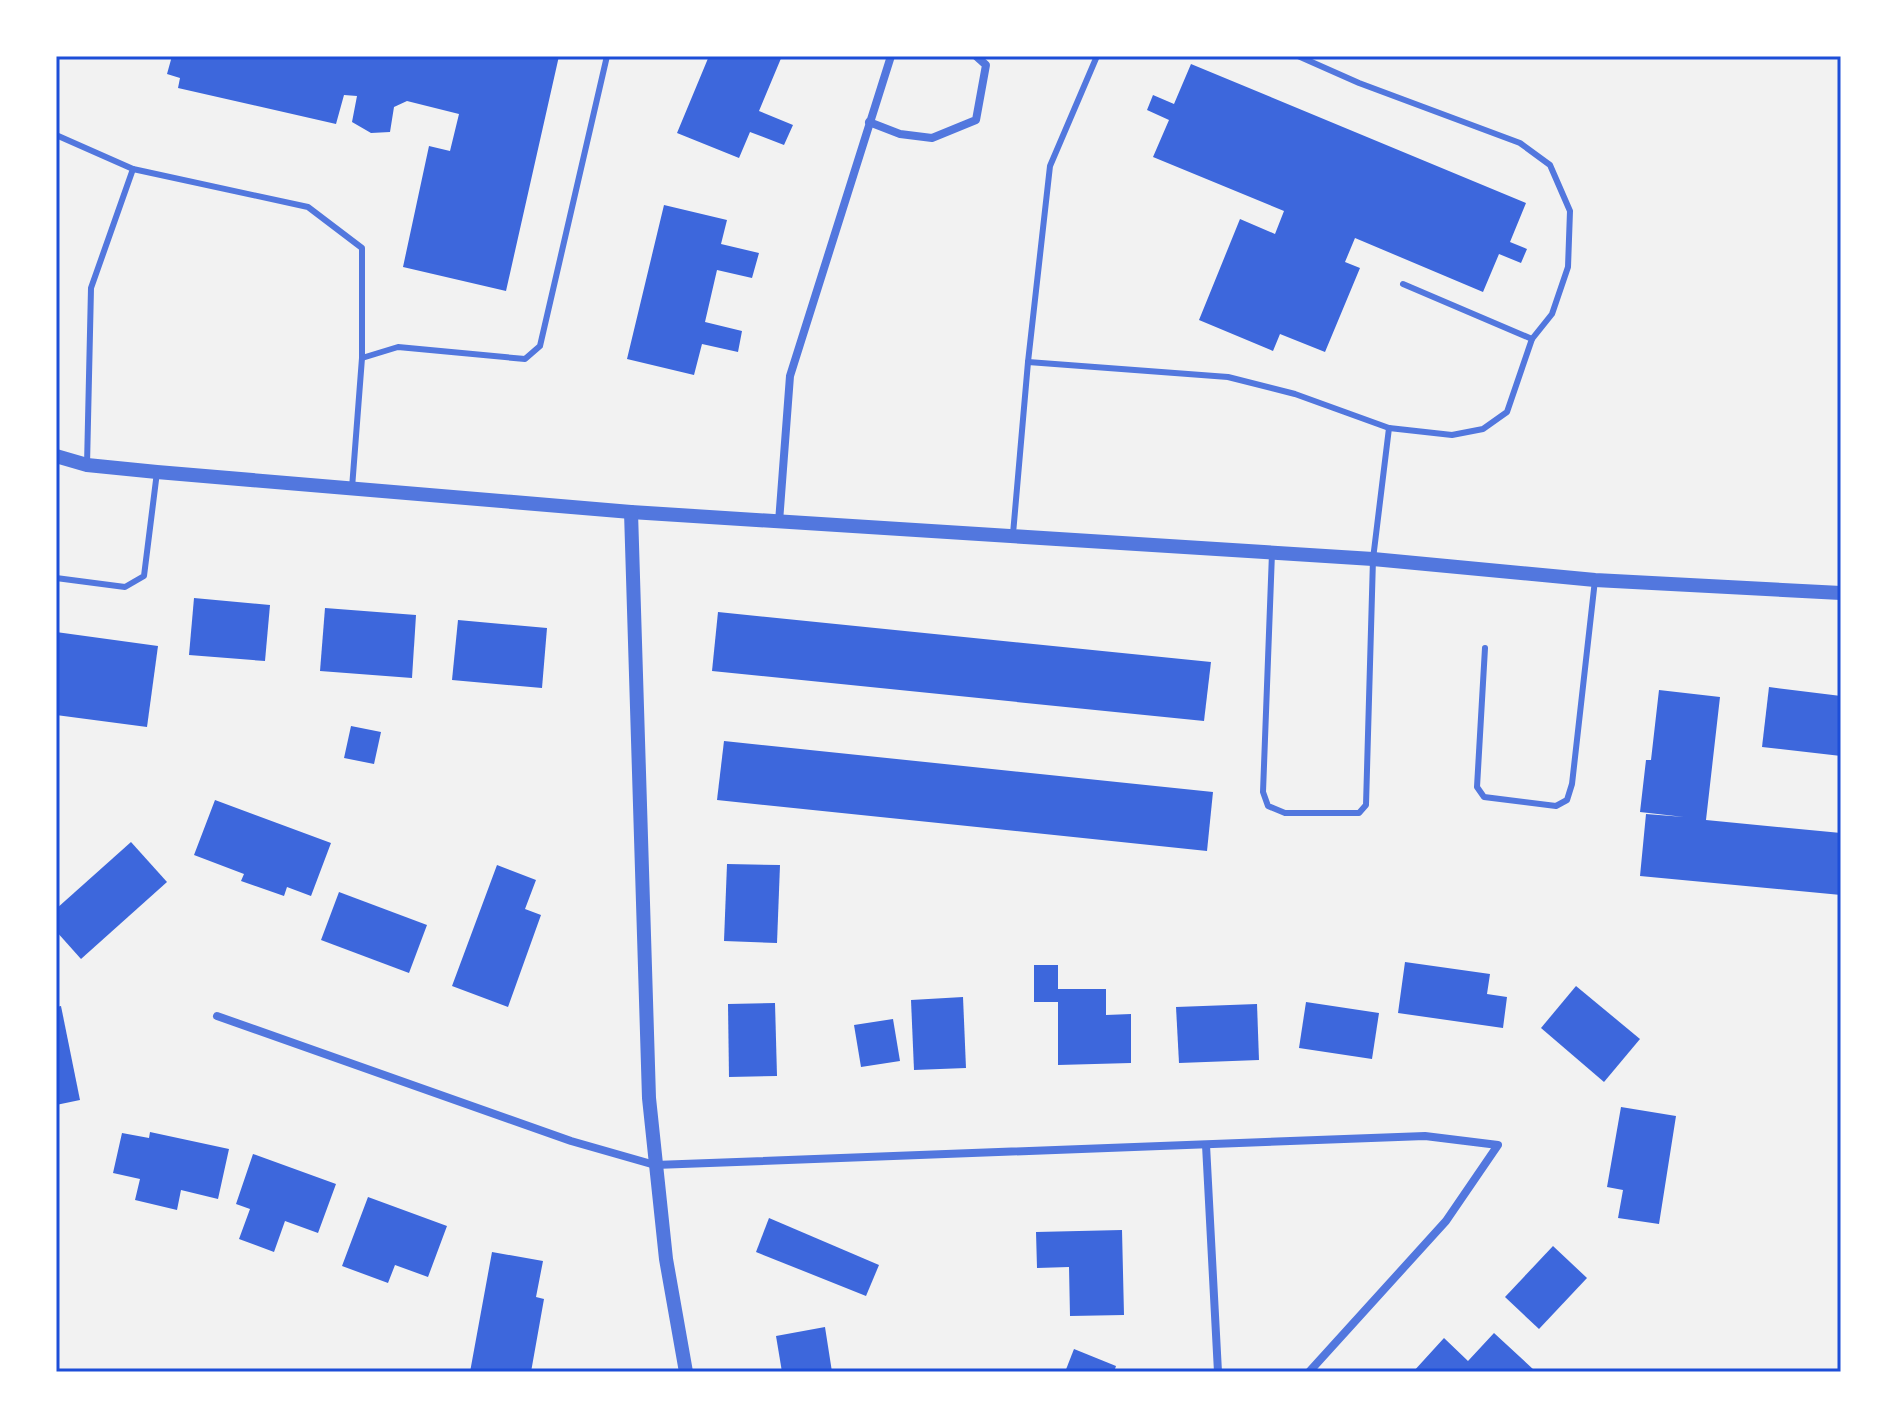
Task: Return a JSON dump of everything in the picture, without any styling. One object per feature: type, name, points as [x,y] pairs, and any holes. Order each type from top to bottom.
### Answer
[{"type":"street","points":[[779,522],[790,376],[891,56]]},
{"type":"street","points":[[869,122],[900,134],[932,138],[976,120],[986,65],[976,56]]},
{"type":"street","points":[[56,456],[87,465],[157,472],[631,512],[1373,559],[1595,580],[1841,593]]},
{"type":"street","points":[[56,469],[87,465]]},
{"type":"street","points":[[631,512],[649,1098],[666,1259],[686,1372]]},
{"type":"street","points":[[217,1016],[571,1141],[655,1165],[1425,1136],[1498,1145],[1446,1221],[1309,1372]]},
{"type":"street","points":[[1206,1145],[1218,1372]]},
{"type":"lane","points":[[362,358],[398,347],[525,359],[540,346],[607,56]]},
{"type":"lane","points":[[1012,536],[1050,166],[1097,56]]},
{"type":"lane","points":[[1028,362],[1228,377],[1295,394],[1389,428],[1452,435],[1483,429],[1507,412],[1532,339],[1552,314],[1568,267],[1570,211],[1550,165],[1520,143],[1359,83],[1298,56]]},
{"type":"lane","points":[[56,135],[133,169],[308,207],[362,248],[362,358],[352,488]]},
{"type":"lane","points":[[87,465],[91,288],[133,169]]},
{"type":"lane","points":[[1403,284],[1532,339]]},
{"type":"lane","points":[[1272,553],[1263,792],[1268,806],[1285,813],[1359,813],[1366,805],[1373,559],[1389,428]]},
{"type":"lane","points":[[56,578],[125,587],[144,576],[157,472]]},
{"type":"lane","points":[[1485,648],[1477,787],[1484,797],[1556,806],[1567,800],[1572,784],[1595,580]]},
{"type":"building","points":[[172,56],[559,56],[506,291],[403,267],[429,146],[450,151],[459,114],[407,101],[394,107],[390,132],[371,133],[352,122],[357,96],[344,95],[336,124],[178,88],[180,78],[167,74]]},
{"type":"building","points":[[709,56],[782,56],[759,111],[793,125],[784,145],[750,132],[739,158],[677,133]]},
{"type":"building","points":[[1191,64],[1526,203],[1510,242],[1527,249],[1521,263],[1499,254],[1483,292],[1355,238],[1345,262],[1360,268],[1325,352],[1280,334],[1273,351],[1199,320],[1240,219],[1275,234],[1284,211],[1153,157],[1169,120],[1147,110],[1153,95],[1174,104]]},
{"type":"building","points":[[664,205],[727,220],[721,244],[759,253],[752,278],[717,270],[705,322],[742,331],[738,352],[702,344],[694,375],[627,359]]},
{"type":"building","points":[[194,598],[270,605],[265,661],[189,655]]},
{"type":"building","points":[[325,608],[416,615],[412,678],[320,671]]},
{"type":"building","points":[[718,612],[1211,662],[1204,721],[712,671]]},
{"type":"building","points":[[458,620],[547,628],[542,688],[452,680]]},
{"type":"building","points":[[56,632],[158,646],[147,727],[56,715]]},
{"type":"building","points":[[1769,687],[1841,696],[1841,756],[1762,747]]},
{"type":"building","points":[[1659,690],[1720,697],[1706,820],[1841,833],[1841,895],[1640,876],[1646,814],[1684,817],[1640,812],[1646,760],[1651,760]]},
{"type":"building","points":[[351,726],[381,732],[374,764],[344,758]]},
{"type":"building","points":[[724,741],[1213,792],[1207,851],[717,800]]},
{"type":"building","points":[[215,800],[331,843],[311,896],[287,887],[284,896],[241,881],[244,874],[194,855]]},
{"type":"building","points":[[131,842],[167,882],[81,959],[56,931],[56,909]]},
{"type":"building","points":[[727,864],[780,865],[777,943],[724,941]]},
{"type":"building","points":[[497,865],[536,880],[525,909],[541,915],[508,1007],[452,986]]},
{"type":"building","points":[[339,892],[427,925],[409,973],[321,940]]},
{"type":"building","points":[[1405,962],[1490,974],[1487,994],[1507,997],[1503,1028],[1398,1013]]},
{"type":"building","points":[[1034,965],[1058,965],[1058,989],[1106,989],[1106,1015],[1131,1014],[1131,1063],[1058,1065],[1058,1002],[1034,1002]]},
{"type":"building","points":[[1576,986],[1640,1039],[1604,1082],[1541,1028]]},
{"type":"building","points":[[963,997],[966,1068],[914,1070],[911,1000]]},
{"type":"building","points":[[1306,1002],[1379,1013],[1372,1059],[1299,1048]]},
{"type":"building","points":[[775,1003],[777,1076],[729,1077],[728,1004]]},
{"type":"building","points":[[1257,1004],[1259,1060],[1179,1063],[1176,1007]]},
{"type":"building","points":[[61,1006],[80,1100],[56,1105],[56,1007]]},
{"type":"building","points":[[893,1019],[900,1061],[861,1067],[854,1025]]},
{"type":"building","points":[[1621,1107],[1676,1116],[1659,1224],[1618,1218],[1623,1190],[1607,1187]]},
{"type":"building","points":[[150,1132],[229,1149],[218,1199],[181,1190],[177,1210],[135,1200],[140,1179],[113,1173],[122,1133],[149,1138]]},
{"type":"building","points":[[253,1154],[336,1184],[318,1233],[285,1221],[274,1252],[239,1239],[250,1209],[236,1204]]},
{"type":"building","points":[[368,1197],[447,1226],[428,1277],[395,1265],[388,1283],[342,1266]]},
{"type":"building","points":[[769,1218],[879,1265],[866,1296],[756,1252]]},
{"type":"building","points":[[1122,1230],[1124,1315],[1070,1316],[1069,1267],[1037,1268],[1036,1232]]},
{"type":"building","points":[[1553,1246],[1587,1278],[1539,1329],[1505,1297]]},
{"type":"building","points":[[492,1252],[543,1261],[536,1297],[544,1299],[531,1372],[470,1372]]},
{"type":"building","points":[[825,1327],[832,1372],[782,1372],[776,1336]]},
{"type":"building","points":[[1494,1333],[1534,1370],[1413,1372],[1444,1338],[1468,1361]]},
{"type":"building","points":[[1074,1349],[1116,1366],[1114,1372],[1065,1372]]}]
